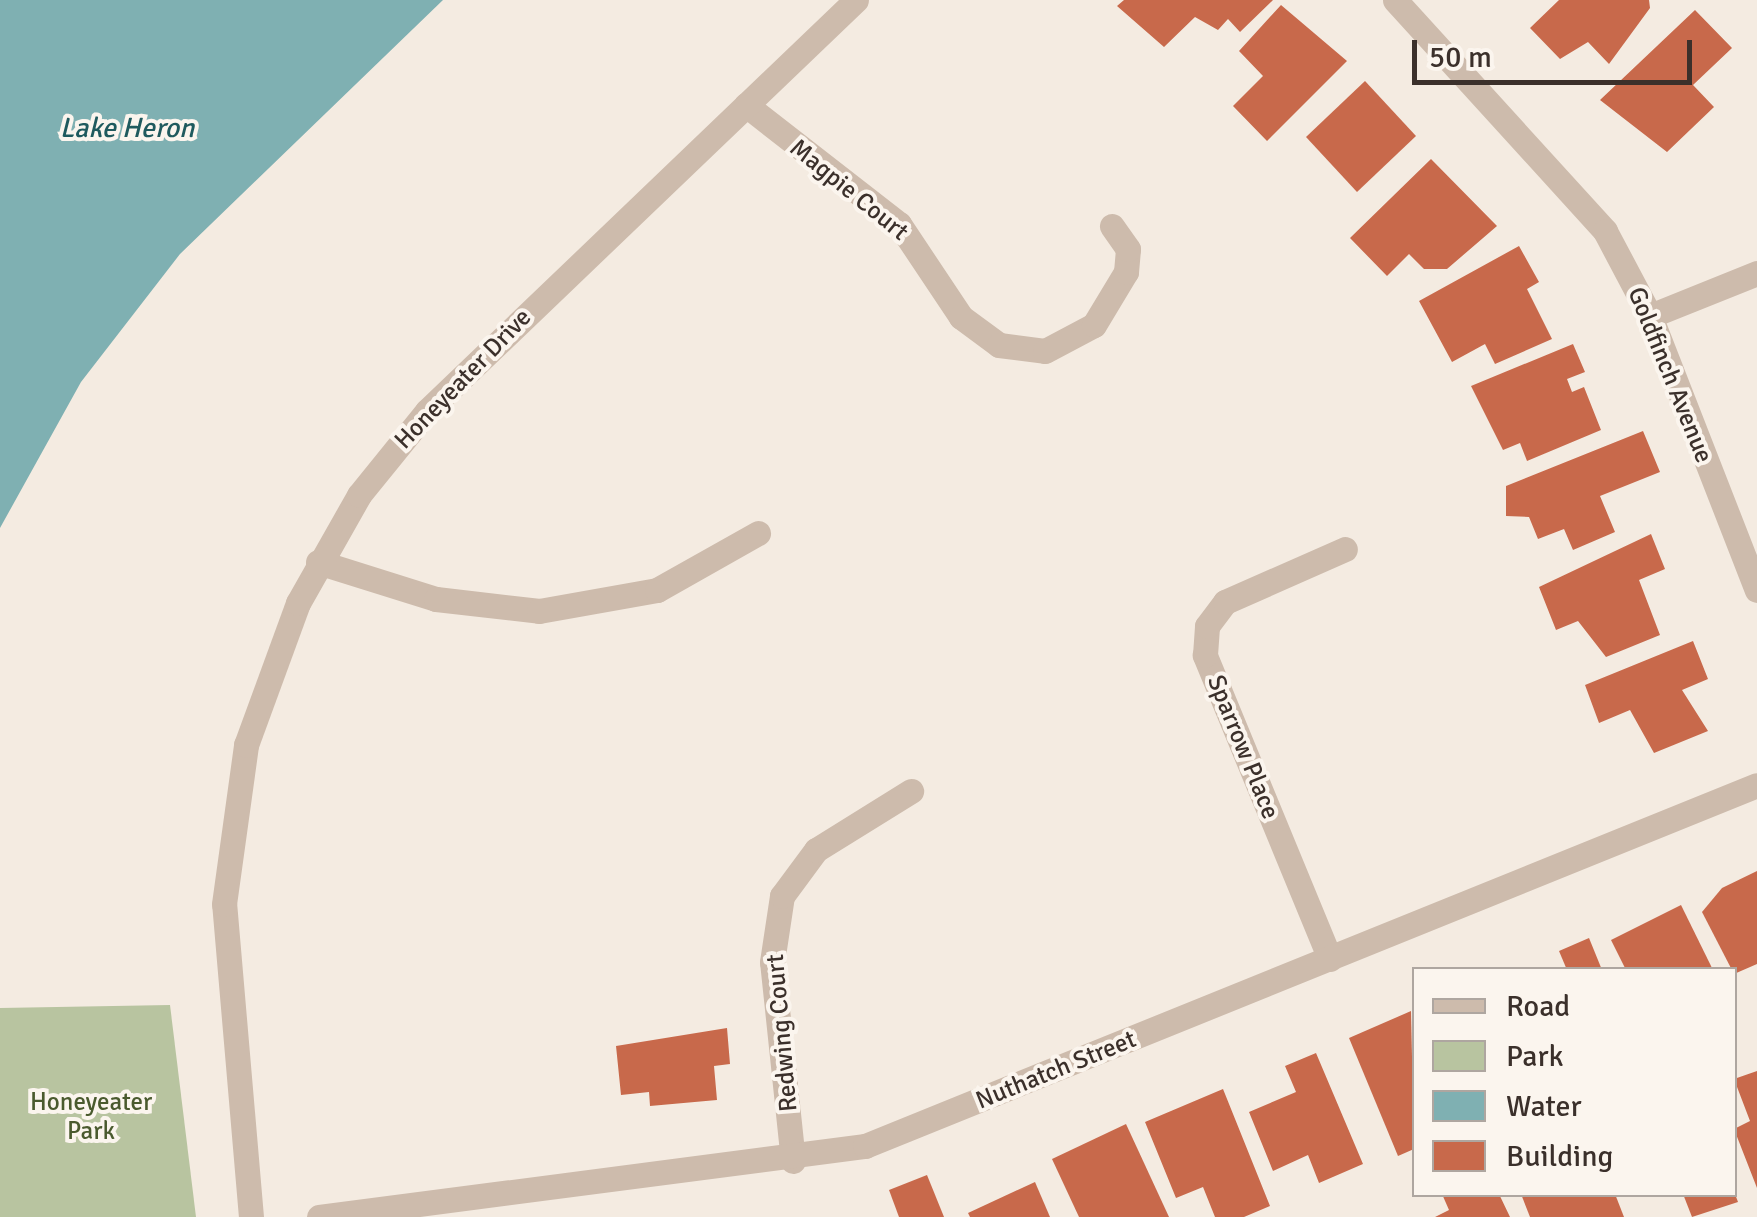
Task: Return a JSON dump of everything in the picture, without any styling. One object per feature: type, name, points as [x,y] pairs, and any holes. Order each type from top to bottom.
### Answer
[{"type":"street","name":"Honeyeater Drive","points":[[251,1217],[224,940],[230,840],[267,676],[318,562],[426,410],[856,0]]},
{"type":"street","name":"Goldfinch Avenue","points":[[1395,0],[1573,188],[1650,316],[1757,590]]},
{"type":"street","name":"Magpie Court","points":[[746,105],[900,224],[961,318],[998,344],[1045,350],[1094,324],[1126,272],[1128,249],[1112,226]]},
{"type":"street","points":[[1650,316],[1757,273]]},
{"type":"street","points":[[318,562],[436,600],[539,611],[657,590],[758,534]]},
{"type":"street","name":"Sparrow Place","points":[[1330,958],[1205,654],[1207,626],[1224,602],[1344,549]]},
{"type":"street","name":"Nuthatch Street","points":[[318,1217],[793,1161],[866,1146],[1757,785]]},
{"type":"street","name":"Redwing Court","points":[[793,1161],[772,962],[782,896],[816,850],[911,791]]},
{"type":"green space","name":"Honeyeater Park","points":[[170,1005],[196,1217],[0,1217],[0,1008]]},
{"type":"water","name":"Lake Heron","points":[[0,0],[443,0],[180,254],[81,382],[0,528]]},
{"type":"building","points":[[1124,0],[1273,0],[1240,32],[1228,19],[1218,30],[1195,17],[1164,47],[1117,6]]},
{"type":"building","points":[[1559,0],[1649,0],[1650,8],[1609,64],[1588,42],[1560,59],[1530,28]]},
{"type":"building","points":[[1281,5],[1347,61],[1267,141],[1233,106],[1263,76],[1239,51]]},
{"type":"building","points":[[1695,10],[1732,48],[1693,85],[1714,107],[1667,152],[1600,100]]},
{"type":"building","points":[[1365,81],[1416,136],[1357,192],[1306,137]]},
{"type":"building","points":[[1431,159],[1497,226],[1447,269],[1424,269],[1409,254],[1387,276],[1350,238]]},
{"type":"building","points":[[1519,246],[1539,282],[1527,289],[1552,339],[1495,364],[1485,344],[1452,362],[1419,301]]},
{"type":"building","points":[[1573,344],[1585,372],[1567,379],[1572,392],[1584,387],[1601,430],[1527,461],[1520,443],[1503,450],[1471,386]]},
{"type":"building","points":[[1643,431],[1660,472],[1600,496],[1615,532],[1573,550],[1564,529],[1538,539],[1529,517],[1506,516],[1506,486]]},
{"type":"building","points":[[1651,534],[1665,569],[1639,580],[1660,635],[1606,657],[1578,621],[1556,630],[1539,587]]},
{"type":"building","points":[[1693,641],[1708,679],[1682,690],[1708,731],[1654,753],[1630,710],[1599,723],[1585,685]]},
{"type":"building","points":[[1757,871],[1757,964],[1737,973],[1702,912],[1722,888]]},
{"type":"building","points":[[1681,905],[1712,967],[1624,967],[1611,940]]},
{"type":"building","points":[[1589,938],[1601,967],[1566,967],[1559,951]]},
{"type":"building","points":[[1411,1011],[1412,1150],[1398,1156],[1349,1038]]},
{"type":"building","points":[[727,1028],[730,1064],[714,1066],[717,1100],[650,1106],[649,1092],[621,1095],[616,1046]]},
{"type":"building","points":[[1316,1053],[1363,1164],[1319,1183],[1308,1155],[1273,1171],[1249,1112],[1296,1092],[1285,1066]]},
{"type":"building","points":[[1757,1071],[1757,1188],[1737,1137],[1737,1128],[1750,1121],[1737,1078]]},
{"type":"building","points":[[1223,1089],[1270,1206],[1244,1217],[1215,1217],[1203,1187],[1176,1198],[1145,1122]]},
{"type":"building","points":[[1126,1124],[1169,1217],[1079,1217],[1052,1159]]},
{"type":"building","points":[[927,1175],[944,1217],[899,1217],[889,1190]]},
{"type":"building","points":[[1035,1182],[1050,1217],[970,1217],[968,1213]]},
{"type":"building","points":[[1443,1197],[1500,1197],[1510,1217],[1435,1217],[1449,1210]]},
{"type":"building","points":[[1522,1197],[1616,1197],[1624,1217],[1530,1217]]},
{"type":"building","points":[[1684,1197],[1736,1197],[1738,1202],[1692,1217]]}]
